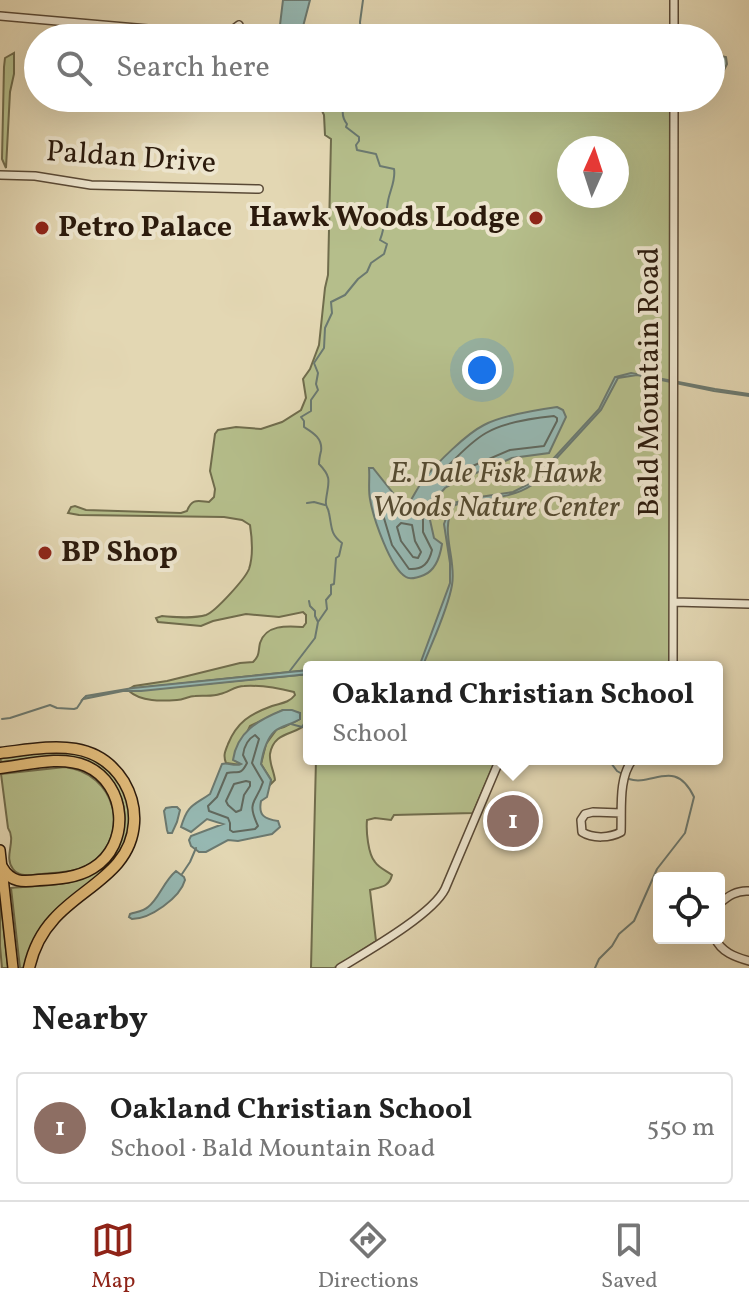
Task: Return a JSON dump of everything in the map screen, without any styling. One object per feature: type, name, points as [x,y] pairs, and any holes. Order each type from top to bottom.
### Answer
[{"type":"highway","points":[[4,752],[69,747],[92,754],[106,762],[122,779],[134,811],[133,831],[125,855],[107,876],[54,918],[36,945],[29,968]]},
{"type":"highway","points":[[2,867],[13,880],[22,882],[82,874],[107,856],[115,843],[120,822],[113,791],[102,777],[87,767],[59,761],[5,767]]},
{"type":"main road","points":[[0,850],[13,968]]},
{"type":"street","points":[[674,0],[674,24]]},
{"type":"street","points":[[0,16],[91,24]]},
{"type":"street","name":"Bald Mountain Road","points":[[673,661],[674,112]]},
{"type":"street","name":"Paldan Drive","points":[[0,175],[35,176],[98,185],[259,189]]},
{"type":"street","points":[[674,602],[749,604]]},
{"type":"street","points":[[340,968],[419,917],[442,895],[497,765]]},
{"type":"street","points":[[621,813],[585,814],[581,820],[582,832],[588,836],[613,837],[621,832],[622,790],[628,765]]},
{"type":"street","points":[[725,899],[749,891]]},
{"type":"street","points":[[717,944],[734,956],[749,961]]},
{"type":"green space","points":[[14,53],[6,168],[2,159],[4,67],[5,58]]},
{"type":"green space","name":"E. Dale Fisk Hawk Woods Nature Center","points":[[323,112],[670,112],[671,661],[303,661],[303,671],[129,689],[253,662],[267,632],[291,626],[303,627],[306,623],[303,612],[279,617],[246,614],[201,626],[158,622],[156,618],[162,616],[206,615],[236,587],[249,569],[251,559],[250,525],[242,520],[68,513],[75,506],[86,510],[181,513],[187,511],[193,502],[209,502],[214,497],[215,489],[210,471],[218,430],[236,427],[261,429],[282,422],[301,410],[306,398],[303,379],[319,345],[328,275],[331,139],[325,135]]},
{"type":"green space","points":[[303,675],[303,727],[281,737],[272,746],[270,757],[275,780],[270,785],[271,780],[261,764],[266,744],[277,729],[300,719],[300,713],[283,710],[250,726],[234,760],[241,765],[226,763],[225,751],[245,720],[287,701],[295,695],[294,692],[244,686],[217,695],[165,701],[146,699],[129,691]]},
{"type":"green space","points":[[73,751],[98,760],[117,778],[128,800],[131,825],[120,857],[67,903],[25,968],[20,968],[11,888],[61,884],[90,875],[110,860],[124,827],[118,791],[103,772],[60,757],[1,762],[0,757]]},
{"type":"green space","points":[[316,765],[493,765],[473,813],[394,815],[391,820],[367,820],[368,842],[373,858],[392,875],[387,884],[370,890],[376,941],[334,968],[311,968]]},
{"type":"green space","points":[[65,767],[96,780],[106,792],[114,821],[111,837],[104,851],[80,869],[19,874],[9,859],[11,838],[1,774]]},
{"type":"green space","points":[[0,894],[8,968],[2,968]]},
{"type":"water","points":[[283,0],[310,0],[304,24],[280,24]]},
{"type":"water","points":[[631,373],[749,396],[637,375],[618,378],[601,410],[532,485],[505,496],[455,505],[448,524],[452,585],[444,614],[425,661],[421,661],[450,583],[444,524],[449,510],[454,503],[513,492],[531,483],[599,409],[615,377]]},
{"type":"water","points":[[557,407],[563,410],[566,417],[549,453],[512,458],[445,488],[438,496],[430,520],[434,538],[442,544],[437,562],[428,573],[417,577],[408,578],[400,572],[388,553],[375,518],[369,495],[369,468],[373,468],[401,503],[407,506],[430,472],[477,429],[510,416]]},
{"type":"water","points":[[303,671],[303,675],[123,691],[83,699],[133,688]]},
{"type":"water","points":[[283,710],[300,713],[300,719],[272,734],[265,746],[261,764],[271,780],[267,797],[261,801],[261,810],[266,818],[278,821],[280,827],[272,834],[228,840],[206,852],[199,852],[191,846],[191,836],[223,824],[207,819],[191,832],[181,827],[186,814],[210,794],[222,764],[241,764],[233,760],[235,750],[250,728]]},
{"type":"water","points":[[177,807],[180,810],[177,822],[172,833],[168,833],[164,811]]},
{"type":"water","points":[[176,871],[185,880],[171,900],[147,915],[129,917],[152,904]]},
{"type":"waterway","points":[[360,24],[363,0]]},
{"type":"waterway","points":[[318,622],[327,609],[326,600],[334,584],[336,558],[342,543],[333,533],[326,504],[328,481],[319,464],[320,442],[304,427],[301,417],[311,411],[311,400],[318,390],[318,373],[314,363],[324,348],[325,328],[332,313],[331,302],[345,295],[367,272],[371,263],[384,254],[387,244],[380,240],[394,177],[394,169],[380,166],[376,154],[357,150],[359,137],[346,127],[343,112]]},
{"type":"waterway","points":[[307,503],[325,505]]},
{"type":"waterway","points":[[289,672],[315,638],[318,622],[309,601]]},
{"type":"waterway","points":[[2,719],[50,705],[74,709],[83,699]]},
{"type":"waterway","points":[[291,724],[303,725]]},
{"type":"waterway","points":[[612,765],[624,775]]},
{"type":"waterway","points":[[595,968],[619,934],[634,921],[657,869],[685,833],[694,797],[679,778],[629,779]]},
{"type":"waterway","points":[[182,874],[196,848]]},
{"type":"place","name":"Hawk Woods Lodge","points":[[536,218]]},
{"type":"place","name":"Petro Palace","points":[[42,228]]},
{"type":"place","name":"BP Shop","points":[[45,553]]},
{"type":"place","name":"Oakland Christian School","points":[[513,821]]}]
